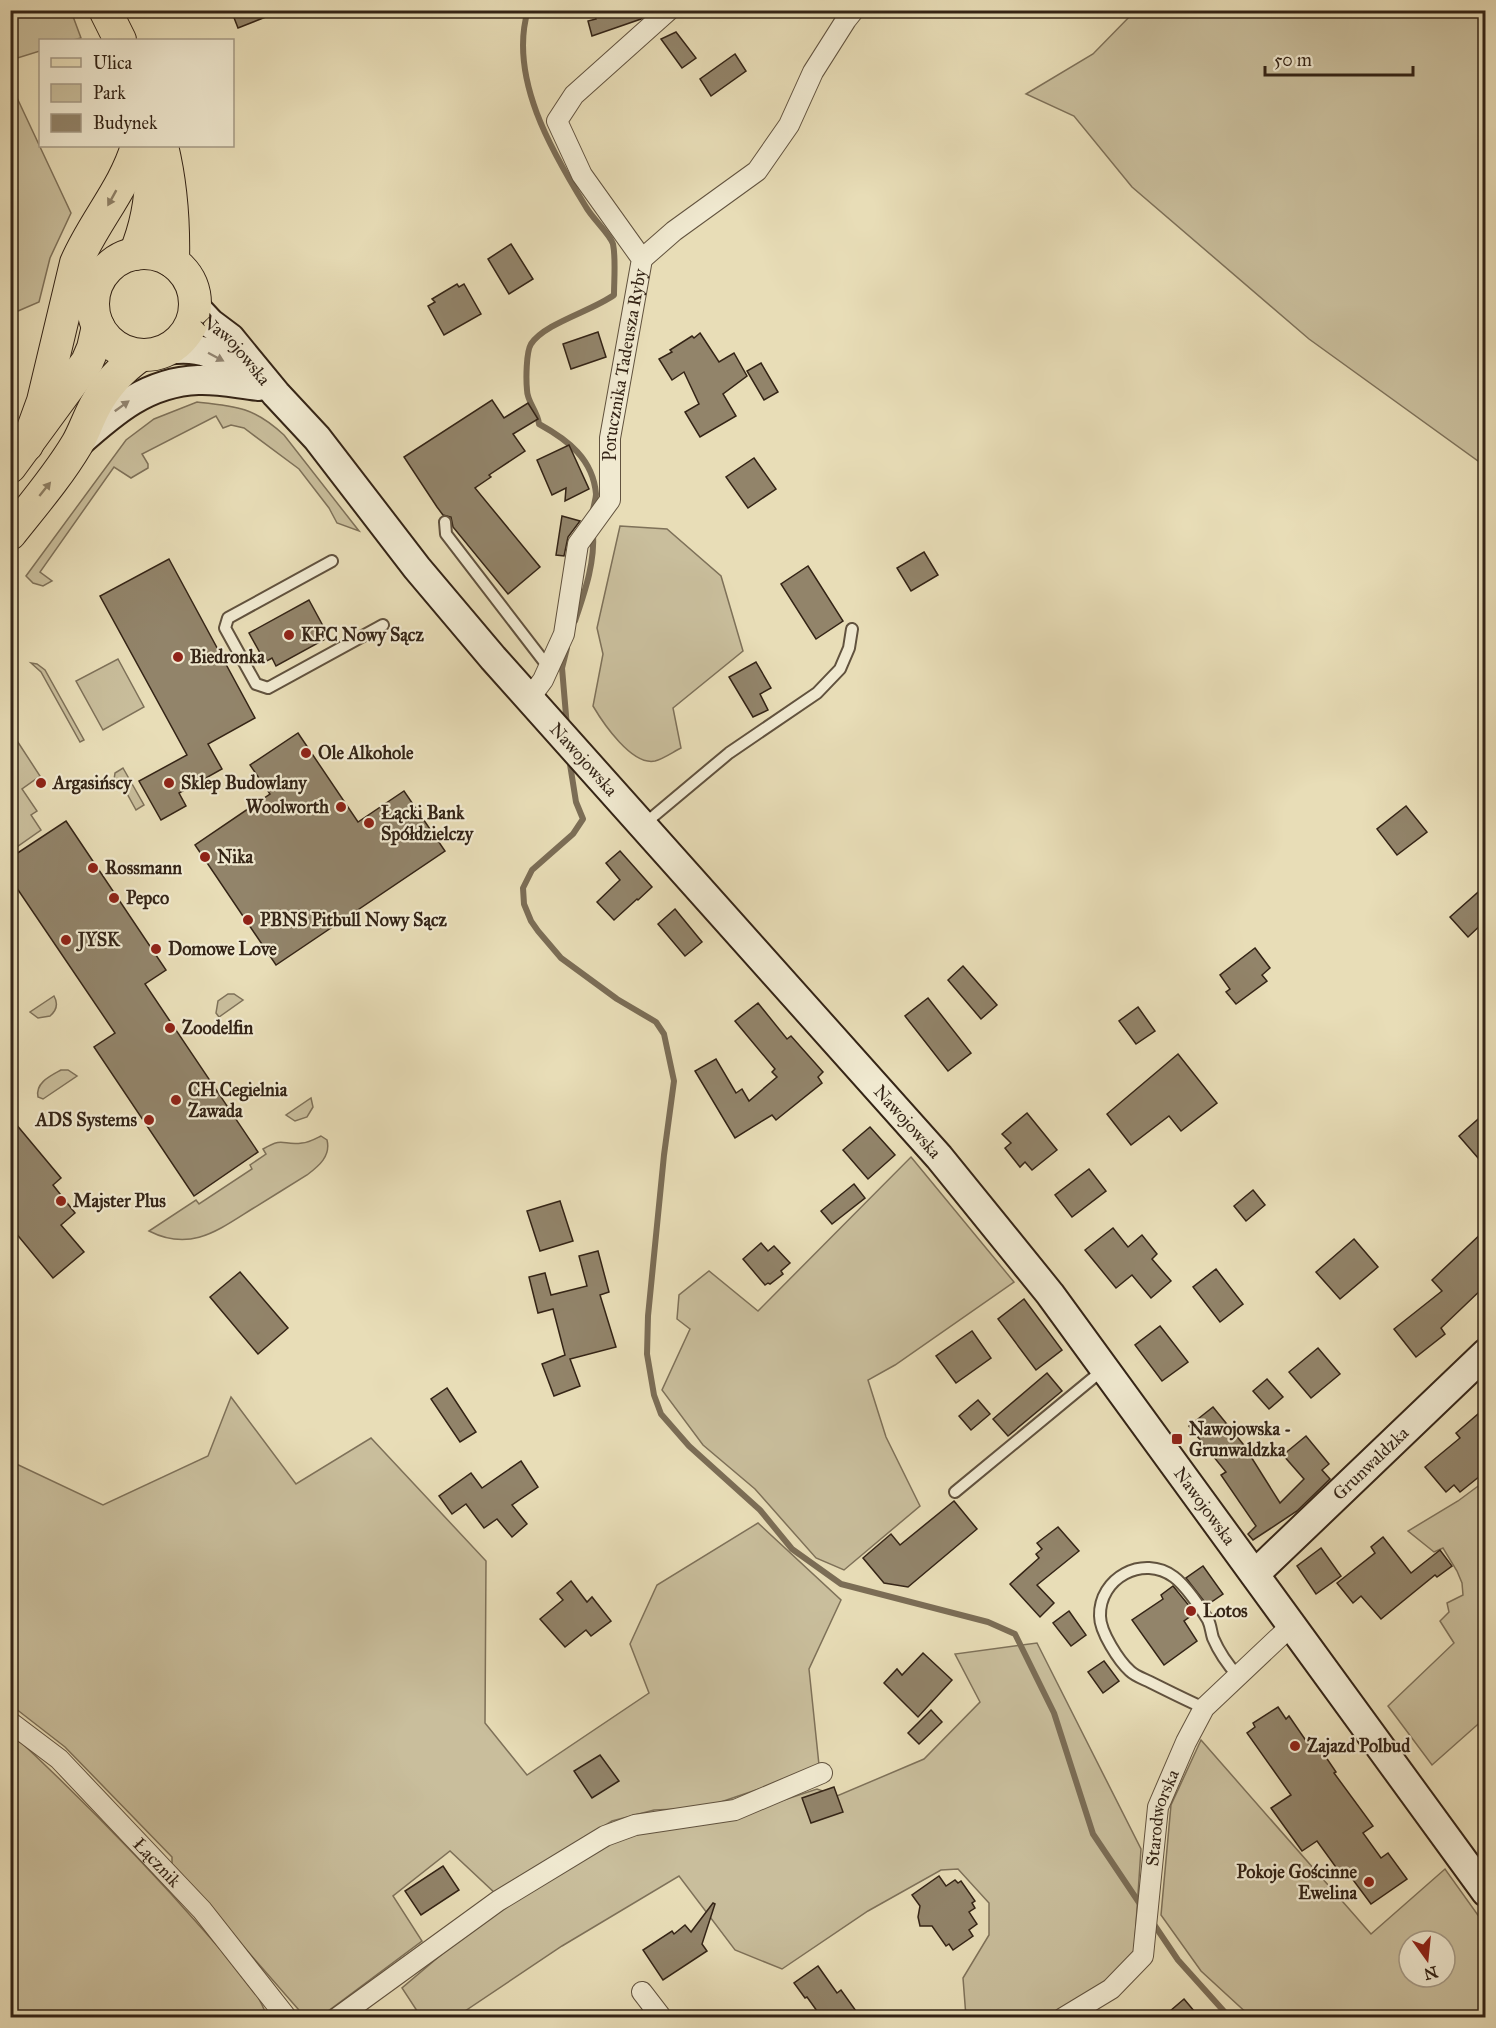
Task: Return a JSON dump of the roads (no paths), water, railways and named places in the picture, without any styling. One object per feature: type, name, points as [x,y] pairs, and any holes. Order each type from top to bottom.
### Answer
[{"type":"main road","points":[[105,10],[120,39]]},
{"type":"main road","points":[[19,456],[43,401],[76,263],[129,168],[137,147]]},
{"type":"main road","points":[[135,254],[150,206],[151,157],[148,147]]},
{"type":"main road","points":[[162,147],[173,221],[173,262]]},
{"type":"main road","points":[[10,534],[55,477],[78,443],[95,405],[120,370],[178,343],[187,333],[193,321],[196,308],[195,294],[191,282],[183,271],[173,262],[161,256],[148,253],[135,254],[111,265],[99,281],[93,300],[94,314],[105,338],[116,346],[128,352],[154,353]]},
{"type":"main road","points":[[19,456],[87,362],[98,326]]},
{"type":"street","name":"Porucznika Tadeusza Ryby","points":[[529,699],[543,680],[564,634],[578,544],[610,500],[610,438],[642,260],[582,175],[557,121],[574,95],[669,10]]},
{"type":"street","points":[[642,260],[675,231],[757,171],[789,125],[813,72],[854,10]]},
{"type":"street","name":"Nawojowska","points":[[196,308],[230,339],[267,390]]},
{"type":"street","name":"Nawojowska","points":[[154,353],[186,348],[208,352],[267,390],[318,438],[417,568],[529,699],[555,725],[939,1157],[1050,1294],[1485,1892]]},
{"type":"street","points":[[78,443],[133,399],[174,383],[209,380],[267,390]]},
{"type":"street","name":"Grunwaldzka","points":[[1255,1574],[1485,1353]]},
{"type":"street","name":"Starodworska","points":[[1063,2018],[1111,1989],[1143,1956],[1158,1807],[1204,1708],[1292,1625]]},
{"type":"street","name":"Łącznik","points":[[10,1722],[59,1759],[202,1910],[287,2018]]},
{"type":"street","points":[[337,2018],[498,1901],[605,1836],[635,1825],[735,1810],[822,1773]]},
{"type":"street","points":[[642,1992],[662,2018]]},
{"type":"lane","points":[[445,522],[446,534],[549,668]]},
{"type":"lane","points":[[332,561],[228,618],[225,628],[256,684],[268,688],[383,626]]},
{"type":"lane","points":[[643,825],[729,753],[817,693],[840,669],[849,648],[852,629]]},
{"type":"lane","points":[[955,1492],[1104,1369]]},
{"type":"lane","points":[[1204,1708],[1131,1672],[1102,1630],[1100,1606],[1103,1595],[1110,1584],[1130,1570],[1141,1568],[1165,1571],[1175,1578],[1208,1621],[1214,1640],[1229,1667],[1238,1676]]},
{"type":"waterway","points":[[528,10],[523,35],[524,61],[537,113],[560,162],[589,211],[611,240],[614,250],[614,295],[547,330],[531,344],[527,359],[527,394],[539,424],[569,444],[584,461],[594,482],[596,494],[593,512]]},
{"type":"waterway","points":[[575,621],[591,566],[593,532]]},
{"type":"waterway","points":[[567,648],[562,668],[567,727]]},
{"type":"waterway","points":[[569,758],[576,802],[583,819],[573,834],[532,870],[523,888],[524,904],[531,921],[561,958],[617,999],[656,1022],[664,1034],[674,1081],[664,1155],[648,1316],[647,1354],[654,1395],[661,1414],[689,1446],[760,1510],[792,1549],[841,1584],[988,1622],[1015,1634],[1054,1713],[1093,1834],[1142,1907]]},
{"type":"waterway","points":[[1151,1920],[1178,1960],[1230,2018]]},
{"type":"place","name":"KFC Nowy Sącz","points":[[289,635]]},
{"type":"place","name":"Biedronka","points":[[178,657]]},
{"type":"place","name":"Ole Alkohole","points":[[306,753]]},
{"type":"place","name":"Argasińscy","points":[[41,783]]},
{"type":"place","name":"Sklep Budowlany","points":[[169,783]]},
{"type":"place","name":"Woolworth","points":[[341,807]]},
{"type":"place","name":"Łącki Bank Spółdzielczy","points":[[369,823]]},
{"type":"place","name":"Nika","points":[[205,857]]},
{"type":"place","name":"Rossmann","points":[[93,868]]},
{"type":"place","name":"Pepco","points":[[114,898]]},
{"type":"place","name":"PBNS Pitbull Nowy Sącz","points":[[248,920]]},
{"type":"place","name":"JYSK","points":[[66,940]]},
{"type":"place","name":"Domowe Love","points":[[156,949]]},
{"type":"place","name":"Zoodelfin","points":[[170,1028]]},
{"type":"place","name":"CH Cegielnia Zawada","points":[[176,1100]]},
{"type":"place","name":"ADS Systems","points":[[149,1120]]},
{"type":"place","name":"Majster Plus","points":[[61,1201]]},
{"type":"place","name":"Nawojowska - Grunwaldzka","points":[[1177,1439]]},
{"type":"place","name":"Lotos","points":[[1191,1611]]},
{"type":"place","name":"Zajazd Polbud","points":[[1295,1746]]},
{"type":"place","name":"Pokoje Gościnne Ewelina","points":[[1369,1882]]}]
